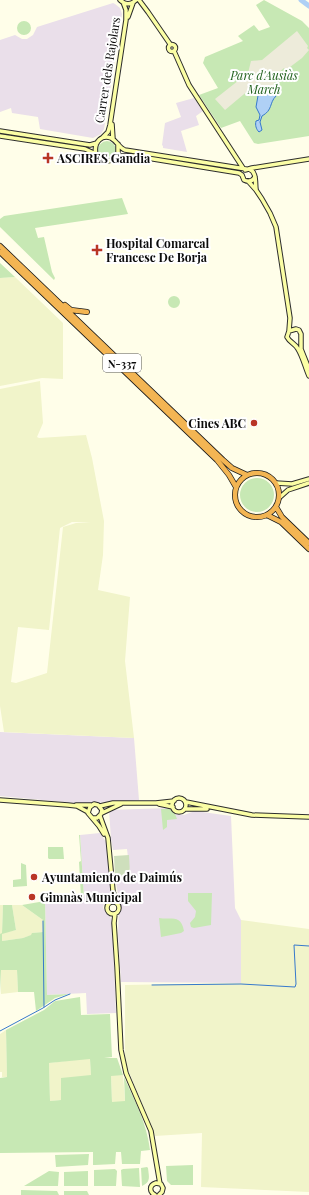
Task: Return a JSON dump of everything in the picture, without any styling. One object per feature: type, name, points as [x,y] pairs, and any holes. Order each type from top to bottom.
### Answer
[{"type":"highway","name":"N-337","points":[[0,246],[232,468],[247,475],[258,472],[265,474],[272,478],[276,483]]},
{"type":"highway","name":"N-337","points":[[0,252],[217,460],[236,487],[235,498],[237,506],[242,512],[251,517],[262,517],[266,515],[281,522],[309,548]]},
{"type":"highway","points":[[28,273],[68,307],[76,311],[87,312]]},
{"type":"highway","points":[[236,487],[240,480],[247,475]]},
{"type":"highway","points":[[266,515],[276,507],[279,498],[279,490],[276,483]]},
{"type":"highway","points":[[276,507],[282,517],[309,543]]},
{"type":"main road","points":[[121,1],[128,4],[138,0],[148,12],[170,44],[168,49],[170,51],[174,51],[190,85],[240,165],[246,169]]},
{"type":"main road","name":"Carrer dels Rajolars","points":[[102,138],[108,132],[110,125],[126,20],[126,10],[121,1]]},
{"type":"main road","name":"Carrer dels Rajolars","points":[[113,139],[112,127],[129,15],[133,3]]},
{"type":"main road","points":[[0,131],[90,145],[97,143],[102,138],[109,138],[113,139],[121,149],[125,150],[251,169],[255,175],[256,190]]},
{"type":"main road","points":[[0,136],[85,149],[96,154],[101,160],[107,161],[112,160],[116,156],[118,144]]},
{"type":"main road","points":[[96,154],[95,150],[97,143]]},
{"type":"main road","points":[[116,156],[136,156],[242,174],[243,178],[256,190],[270,213],[277,231],[290,318],[290,331],[287,335],[288,340],[294,343],[298,349],[309,376]]},
{"type":"main road","points":[[242,174],[246,169],[309,159]]},
{"type":"main road","points":[[248,181],[253,180],[255,175],[264,166]]},
{"type":"main road","points":[[290,318],[296,329],[301,334],[301,349],[309,369]]},
{"type":"main road","points":[[290,331],[296,329]]},
{"type":"main road","points":[[294,343],[301,340]]},
{"type":"main road","points":[[276,483],[292,484],[309,479]]},
{"type":"main road","points":[[279,498],[288,490],[309,483]]},
{"type":"main road","points":[[68,805],[96,804],[100,806],[110,804],[156,803],[174,801],[179,798],[186,802],[234,812]]},
{"type":"main road","points":[[0,800],[77,806],[88,812],[93,818],[108,844]]},
{"type":"main road","points":[[173,807],[174,801]]},
{"type":"main road","points":[[185,809],[186,802]]},
{"type":"main road","points":[[156,803],[173,807],[178,812],[185,809],[197,808],[268,816],[309,817]]},
{"type":"main road","points":[[93,818],[97,818],[101,814],[122,804]]},
{"type":"main road","points":[[88,812],[91,805]]},
{"type":"main road","points":[[100,806],[108,844],[113,891],[119,908],[115,914],[114,923],[117,961],[120,1050],[126,1073],[151,1131],[157,1172],[163,1190],[159,1195]]},
{"type":"main road","points":[[113,891],[107,908],[114,923]]},
{"type":"main road","points":[[110,902],[116,903]]},
{"type":"main road","points":[[109,913],[115,914]]},
{"type":"main road","points":[[154,1195],[150,1188],[154,1184],[157,1172]]},
{"type":"main road","points":[[154,1184],[160,1184]]},
{"type":"shaded area","points":[[113,3],[120,8],[122,14],[104,129],[101,134],[93,138],[40,129],[38,117],[12,113],[11,108],[0,112],[0,40],[15,35],[22,39],[27,39],[33,35],[37,27]]},
{"type":"shaded area","points":[[297,31],[308,46],[307,48],[309,50],[302,58],[286,70],[284,68],[277,74],[272,89],[260,89],[256,84],[225,110],[215,99],[248,73],[251,61],[262,60]]},
{"type":"shaded area","points":[[194,98],[203,111],[196,116],[199,125],[181,131],[187,152],[163,148],[162,145],[165,123],[181,117],[176,103]]},
{"type":"shaded area","points":[[0,732],[134,738],[139,800],[84,804],[0,796]]},
{"type":"shaded area","points":[[169,808],[176,813],[184,815],[195,811],[231,816],[235,908],[241,920],[241,983],[121,982],[118,935],[119,901],[115,876],[130,875],[127,849],[113,850],[109,810]]},
{"type":"shaded area","points":[[100,833],[106,842],[109,854],[111,895],[104,903],[103,908],[112,921],[116,1013],[87,1014],[86,993],[47,995],[45,901],[51,898],[60,897],[82,902],[84,898],[80,835]]},
{"type":"green space","name":"Parc d'Ausiàs March","points":[[264,0],[302,21],[309,28],[309,136],[258,144],[254,143],[240,121],[221,128],[199,95],[218,88],[203,63],[205,57],[243,41],[238,36],[254,25],[259,31],[270,27],[256,5]]},
{"type":"green space","points":[[24,21],[29,23],[31,28],[29,33],[24,35],[19,33],[17,28],[19,23]]},
{"type":"green space","points":[[103,141],[111,141],[116,146],[114,157],[111,159],[103,159],[98,154],[98,146]]},
{"type":"green space","points":[[122,198],[128,214],[35,228],[38,238],[44,237],[52,272],[55,278],[54,280],[0,227],[0,219],[4,216]]},
{"type":"green space","points":[[0,263],[15,277],[0,278]]},
{"type":"green space","points":[[15,277],[63,323],[63,379],[42,378],[0,386],[0,278]]},
{"type":"green space","points":[[176,296],[179,297],[179,307],[172,308],[169,307],[168,300],[169,297]]},
{"type":"green space","points":[[40,381],[43,423],[37,437],[86,435],[104,521],[103,555],[98,590],[130,597],[125,661],[134,738],[4,732],[0,706],[0,389]],"holes":[[[72,522],[91,522],[76,523],[63,527],[47,673],[16,683],[11,682],[18,627],[49,630],[60,528]]]},
{"type":"green space","points":[[254,478],[260,478],[264,479],[271,485],[274,495],[273,502],[267,509],[260,512],[254,512],[250,511],[243,505],[240,498],[240,492],[241,488],[247,481]]},
{"type":"green space","points":[[161,809],[170,809],[175,814],[177,819],[167,820],[167,827],[163,830]]},
{"type":"green space","points":[[80,835],[84,898],[81,897]]},
{"type":"green space","points":[[48,847],[63,847],[64,859],[49,859]]},
{"type":"green space","points":[[129,855],[130,875],[115,876],[114,856]]},
{"type":"green space","points":[[21,863],[26,865],[27,886],[13,887],[13,880],[21,879]]},
{"type":"green space","points":[[188,893],[212,893],[211,925],[194,928],[191,927],[190,923],[195,917],[196,911],[188,901]]},
{"type":"green space","points":[[45,901],[47,995],[69,994],[55,998],[36,1011],[34,992],[18,992],[17,970],[1,970],[0,994],[0,934],[2,933],[3,905],[12,905],[16,930],[2,934],[2,941],[23,938],[31,935],[32,933],[43,932],[43,920],[22,905]]},
{"type":"green space","points":[[0,905],[3,905],[2,933],[16,930],[12,905],[22,905],[43,920],[43,932],[32,933],[32,935],[23,938],[2,941],[2,934],[0,934]]},
{"type":"green space","points":[[159,918],[178,920],[181,922],[184,931],[161,937]]},
{"type":"green space","points":[[241,920],[309,929],[309,1192],[201,1187],[202,1133],[155,1136],[125,1062],[125,985],[241,983]]},
{"type":"green space","points":[[1,970],[17,970],[18,992],[1,994]]},
{"type":"green space","points":[[80,997],[81,1015],[110,1014],[112,1057],[104,1058],[117,1058],[123,1075],[111,1076],[112,1102],[125,1101],[124,1077],[140,1113],[150,1150],[141,1151],[140,1164],[122,1164],[121,1152],[116,1152],[115,1164],[95,1165],[93,1165],[93,1152],[0,1153],[0,1078],[7,1077],[6,1030],[44,1010],[55,1001]],"holes":[[[90,1059],[91,1075],[61,1078],[61,1100],[50,1101],[49,1063]]]},
{"type":"green space","points":[[6,1030],[7,1077],[2,1077],[2,1072],[0,1072],[0,1034]]},
{"type":"green space","points":[[90,1058],[91,1075],[61,1100],[50,1101],[49,1063]]},
{"type":"green space","points":[[111,1075],[123,1075],[125,1102],[112,1102]]},
{"type":"green space","points":[[89,1154],[88,1165],[56,1167],[55,1155]]},
{"type":"green space","points":[[193,1165],[193,1185],[171,1185],[167,1181],[166,1166]]},
{"type":"green space","points":[[147,1167],[149,1179],[147,1183],[142,1186],[141,1168]]},
{"type":"green space","points":[[139,1168],[140,1187],[122,1186],[121,1170]]},
{"type":"green space","points":[[115,1169],[117,1171],[116,1186],[94,1186],[94,1170]]},
{"type":"green space","points":[[49,1171],[59,1172],[58,1186],[24,1186]]},
{"type":"green space","points":[[88,1171],[88,1186],[64,1186],[64,1172]]},
{"type":"green space","points":[[21,1190],[57,1191],[59,1195],[21,1195]]},
{"type":"green space","points":[[64,1191],[87,1191],[89,1195],[64,1195]]},
{"type":"water","points":[[259,90],[272,90],[276,96],[268,111],[262,116],[260,122],[262,130],[259,132],[256,128],[256,121],[259,120],[260,115],[256,107]]},
{"type":"waterway","points":[[301,0],[309,6]]},
{"type":"waterway","points":[[43,921],[44,1007]]},
{"type":"waterway","points":[[152,985],[241,984],[295,987],[294,945],[309,946]]},
{"type":"waterway","points":[[0,1031],[55,1000],[70,994]]},
{"type":"place","name":"ASCIRES Gandia","points":[[48,158]]},
{"type":"place","name":"Hospital Comarcal Francesc De Borja","points":[[97,250]]},
{"type":"place","name":"Cines ABC","points":[[254,423]]},
{"type":"place","name":"Ayuntamiento de Daimús","points":[[34,877]]},
{"type":"place","name":"Gimnàs Municipal","points":[[32,897]]}]
